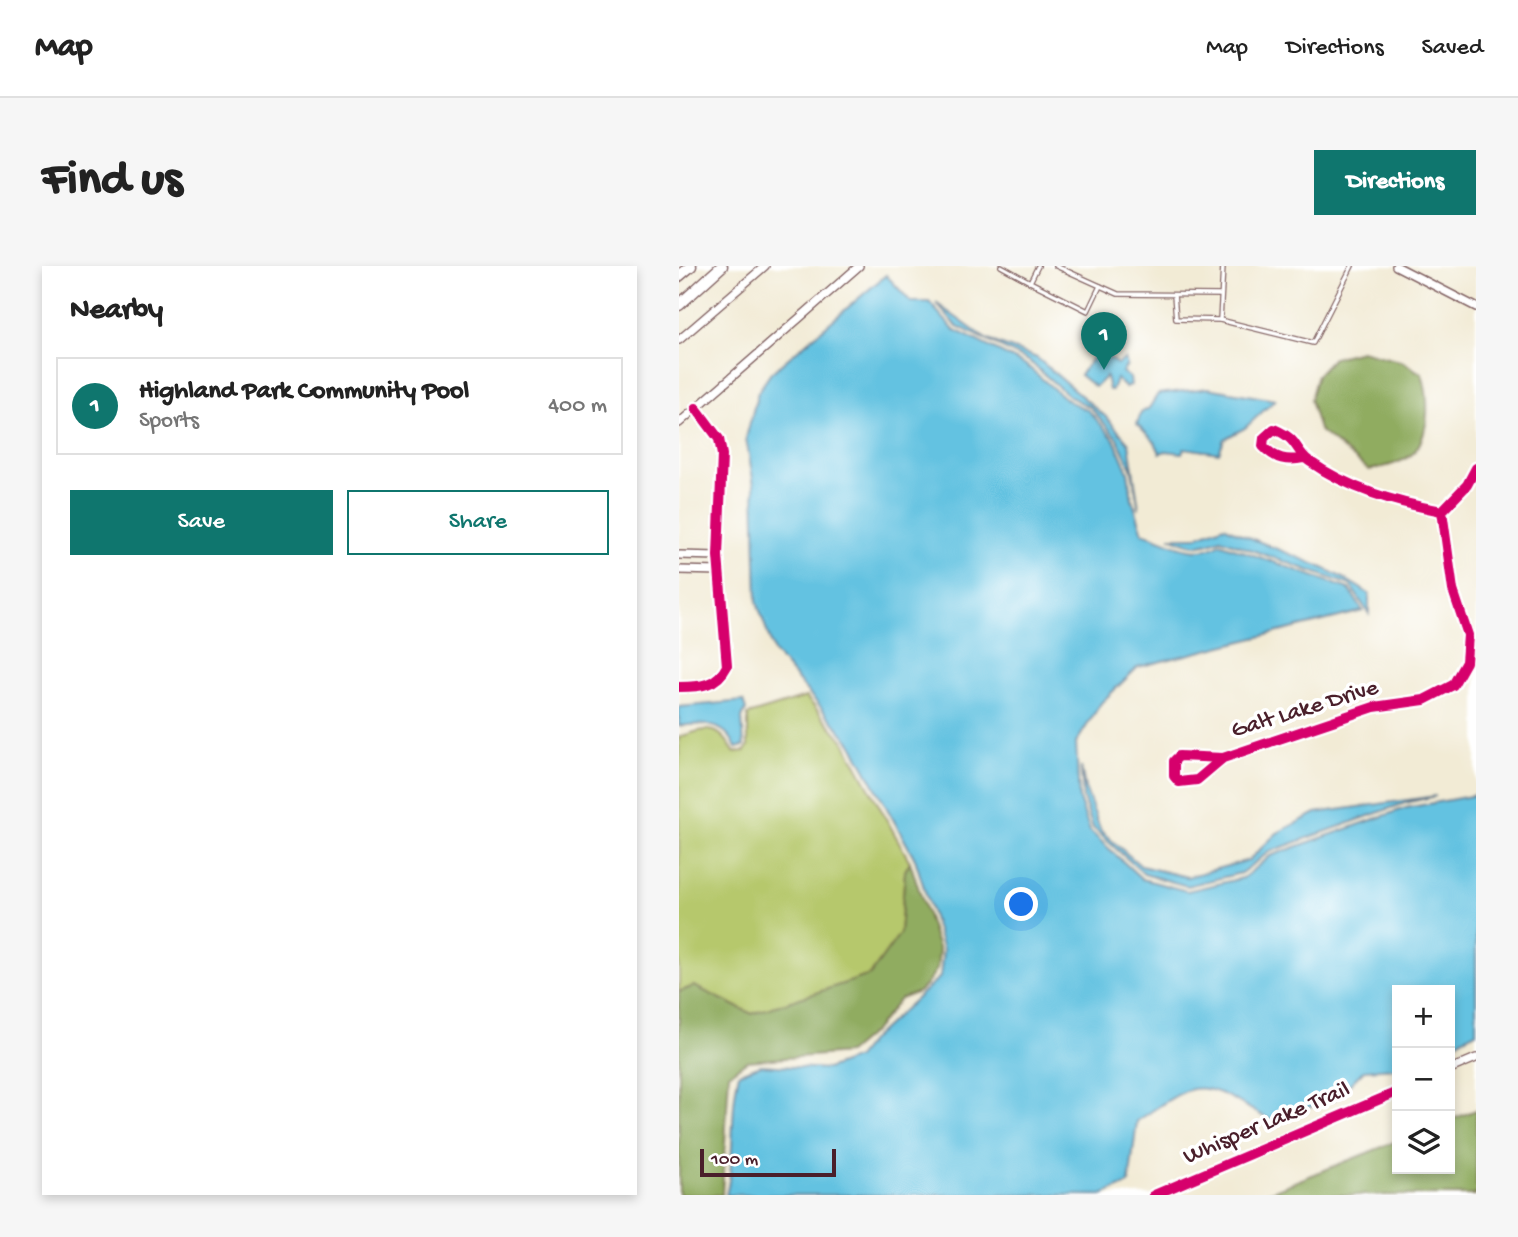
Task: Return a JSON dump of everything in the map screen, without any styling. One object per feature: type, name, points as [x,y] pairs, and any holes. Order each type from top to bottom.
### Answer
[{"type":"main road","points":[[679,276],[691,266]]},
{"type":"main road","points":[[679,305],[722,266]]},
{"type":"street","points":[[679,340],[765,266]]},
{"type":"street","points":[[679,423],[859,266]]},
{"type":"street","points":[[1397,266],[1476,307]]},
{"type":"street","points":[[679,687],[711,684],[721,678],[727,666],[718,556],[722,455],[719,439],[707,419],[696,408]]},
{"type":"street","points":[[1304,458],[1294,460],[1275,457],[1263,446],[1265,438],[1274,429],[1296,442],[1304,458],[1334,477],[1367,492],[1442,511],[1467,485],[1476,468]]},
{"type":"street","name":"Galt Lake Drive","points":[[1223,758],[1197,780],[1179,782],[1174,776],[1174,761],[1179,756],[1223,758],[1374,707],[1424,700],[1453,685],[1466,662],[1468,635],[1453,590],[1442,511]]},
{"type":"street","points":[[679,555],[718,556]]},
{"type":"street","points":[[679,570],[719,571]]},
{"type":"street","points":[[1455,1067],[1476,1058]]},
{"type":"street","name":"Whisper Lake Trail","points":[[1158,1194],[1392,1093]]},
{"type":"lane","points":[[1001,266],[1010,268],[1030,282],[1088,311],[1100,286]]},
{"type":"lane","points":[[1030,282],[1038,266]]},
{"type":"lane","points":[[1056,266],[1118,294],[1221,295]]},
{"type":"lane","points":[[1220,320],[1223,266]]},
{"type":"lane","points":[[1174,295],[1176,319],[1220,320],[1313,343],[1352,266]]},
{"type":"green space","points":[[1361,351],[1403,362],[1422,374],[1427,402],[1424,433],[1415,451],[1388,466],[1369,470],[1319,430],[1310,400],[1317,375],[1333,358]]},
{"type":"green space","points":[[806,697],[843,740],[910,862],[905,871],[900,933],[870,975],[752,1014],[694,986],[679,992],[679,737],[711,730],[723,736],[734,752],[745,751],[748,746],[748,715]]},
{"type":"green space","points":[[910,862],[939,951],[937,969],[926,985],[919,992],[900,999],[874,1031],[848,1053],[747,1061],[729,1074],[722,1195],[679,1195],[679,992],[694,986],[752,1014],[870,975],[900,933],[905,871]]},
{"type":"green space","points":[[1476,1110],[1476,1195],[1262,1195],[1392,1143],[1392,1174],[1455,1174],[1455,1118]]},
{"type":"water","points":[[886,275],[911,302],[929,302],[953,329],[1026,365],[1068,401],[1088,410],[1114,439],[1128,472],[1132,499],[1143,533],[1192,549],[1202,550],[1220,543],[1349,589],[1363,611],[1138,667],[1101,703],[1076,743],[1079,799],[1090,831],[1142,879],[1187,891],[1243,878],[1270,856],[1406,808],[1476,795],[1476,1032],[1455,1042],[1455,985],[1392,985],[1392,1068],[1364,1070],[1335,1099],[1271,1120],[1221,1093],[1200,1089],[1183,1092],[1137,1121],[1129,1184],[1102,1195],[726,1195],[739,1073],[761,1065],[827,1069],[857,1058],[872,1039],[940,977],[943,950],[915,859],[851,743],[774,652],[757,602],[754,485],[746,438],[758,392],[771,373]]},
{"type":"water","points":[[936,303],[986,339],[1037,358],[1106,417],[1129,443],[1139,509],[1132,470],[1117,438],[1090,407],[1070,397],[1029,361],[955,325]]},
{"type":"water","points":[[1099,349],[1117,364],[1125,359],[1127,365],[1122,372],[1130,378],[1131,385],[1125,387],[1116,379],[1112,390],[1109,390],[1106,376],[1095,387],[1080,375]]},
{"type":"water","points":[[1208,388],[1275,400],[1245,428],[1224,439],[1219,453],[1184,448],[1182,453],[1160,453],[1155,442],[1137,424],[1141,413],[1149,408],[1158,394]]},
{"type":"water","points":[[1224,526],[1317,565],[1352,583],[1369,594],[1369,614],[1350,585],[1221,539],[1196,545],[1170,537],[1196,537]]},
{"type":"water","points":[[743,701],[746,710],[742,718],[744,746],[736,748],[726,733],[713,726],[679,726],[679,707]]},
{"type":"water","points":[[1081,767],[1085,788],[1101,831],[1141,866],[1187,877],[1249,860],[1277,833],[1316,813],[1436,796],[1405,803],[1269,852],[1241,873],[1187,886],[1144,874],[1093,828],[1083,798]]},
{"type":"cycle path","points":[[679,687],[707,684],[718,678],[727,666],[718,556],[722,455],[719,439],[696,408]]},
{"type":"cycle path","points":[[1304,458],[1292,460],[1277,457],[1263,446],[1264,438],[1274,429],[1293,441],[1309,461],[1356,487],[1389,499],[1442,511]]},
{"type":"cycle path","points":[[1223,758],[1197,780],[1179,782],[1174,776],[1174,761],[1179,756],[1223,758],[1374,707],[1424,700],[1453,685],[1466,662],[1468,635],[1453,590],[1442,511],[1467,485],[1476,468]]},
{"type":"cycle path","points":[[1154,1195],[1392,1094]]},
{"type":"place","name":"Highland Park Community Pool","points":[[1104,370]]}]
